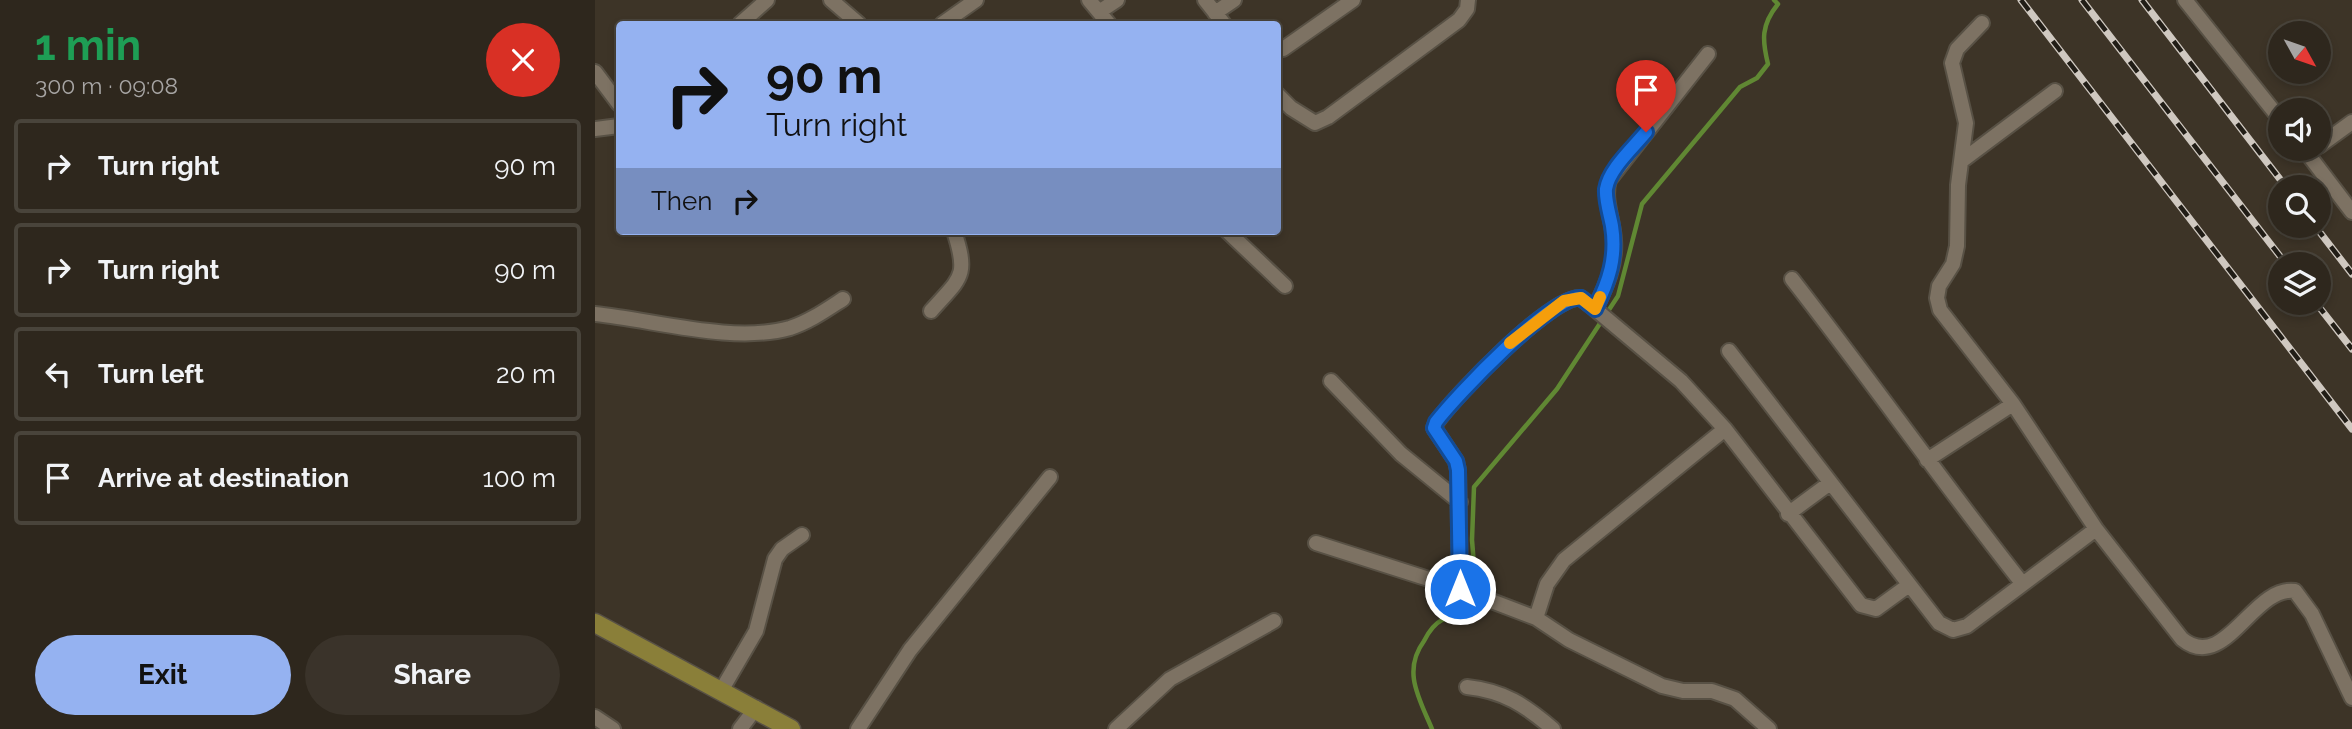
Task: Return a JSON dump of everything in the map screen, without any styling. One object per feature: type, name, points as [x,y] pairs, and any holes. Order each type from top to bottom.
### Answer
[{"type":"main road","points":[[595,623],[757,708],[791,729]]},
{"type":"street","points":[[743,21],[767,0]]},
{"type":"street","points":[[831,0],[856,21]]},
{"type":"street","points":[[945,21],[976,0]]},
{"type":"street","points":[[1089,0],[1106,21]]},
{"type":"street","points":[[1099,12],[1117,0]]},
{"type":"street","points":[[1205,0],[1219,19],[1234,0]]},
{"type":"street","points":[[1283,49],[1353,0]]},
{"type":"street","points":[[1281,98],[1303,118],[1315,123],[1328,117],[1459,20],[1467,9],[1468,0]]},
{"type":"street","points":[[2185,0],[2268,104]]},
{"type":"street","points":[[1982,23],[1957,49],[1952,63],[1966,123],[1958,185],[1957,246],[1937,298],[1940,310],[2013,404],[2096,529],[2182,639],[2193,648],[2202,649],[2216,644],[2270,598],[2285,589],[2295,591],[2312,614],[2352,698]]},
{"type":"street","points":[[1598,310],[1613,257],[1614,241],[1605,191],[1609,180],[1708,54]]},
{"type":"street","points":[[595,72],[616,100]]},
{"type":"street","points":[[1963,159],[2055,91]]},
{"type":"street","points":[[2331,136],[2352,122]]},
{"type":"street","points":[[595,129],[616,126]]},
{"type":"street","points":[[2319,161],[2352,212]]},
{"type":"street","points":[[931,311],[962,271],[962,258],[955,235]]},
{"type":"street","points":[[1231,235],[1285,286]]},
{"type":"street","points":[[1792,279],[2022,583]]},
{"type":"street","points":[[1460,589],[1460,502],[1456,461],[1434,428],[1436,422],[1507,346],[1564,301],[1581,298],[1681,381],[1725,429],[1861,605],[1876,609],[1909,584]]},
{"type":"street","points":[[595,314],[715,330],[760,333],[793,327],[843,299]]},
{"type":"street","points":[[1728,351],[1939,623],[1953,630],[1977,619],[2096,529]]},
{"type":"street","points":[[1331,381],[1401,454],[1460,502]]},
{"type":"street","points":[[1927,460],[2013,404]]},
{"type":"street","points":[[1536,618],[1547,584],[1564,560],[1725,429]]},
{"type":"street","points":[[858,729],[910,650],[1050,477]]},
{"type":"street","points":[[1789,514],[1830,483]]},
{"type":"street","points":[[721,691],[756,631],[775,559],[782,549],[802,535]]},
{"type":"street","points":[[1316,543],[1460,589],[1536,618],[1569,640],[1662,686],[1683,691],[1712,691],[1735,699],[1769,729]]},
{"type":"street","points":[[1116,729],[1170,679],[1274,621]]},
{"type":"street","points":[[1467,687],[1510,696],[1553,729]]},
{"type":"street","points":[[740,729],[757,708]]},
{"type":"street","points":[[595,717],[613,729]]},
{"type":"waterway","points":[[1474,565],[1474,487],[1557,389],[1618,296],[1642,204],[1740,87],[1757,78],[1768,64],[1764,33],[1768,19],[1778,4],[1774,0]]},
{"type":"waterway","points":[[1432,729],[1415,685],[1413,674],[1417,652],[1434,626],[1459,613],[1469,603]]},
{"type":"railway","points":[[2021,0],[2352,429]]},
{"type":"railway","points":[[2082,0],[2277,252]]},
{"type":"railway","points":[[2142,0],[2277,175]]},
{"type":"railway","points":[[2324,238],[2352,274]]},
{"type":"railway","points":[[2325,315],[2352,349]]},
{"type":"slow traffic","points":[[1510,343],[1564,301],[1573,297],[1581,298],[1595,309],[1600,297]]},
{"type":"route","points":[[1460,589],[1458,470],[1456,461],[1434,428],[1436,422],[1507,346],[1564,301],[1573,297],[1581,298],[1595,309],[1608,281],[1613,257],[1614,241],[1605,191],[1615,171],[1646,132]]}]
